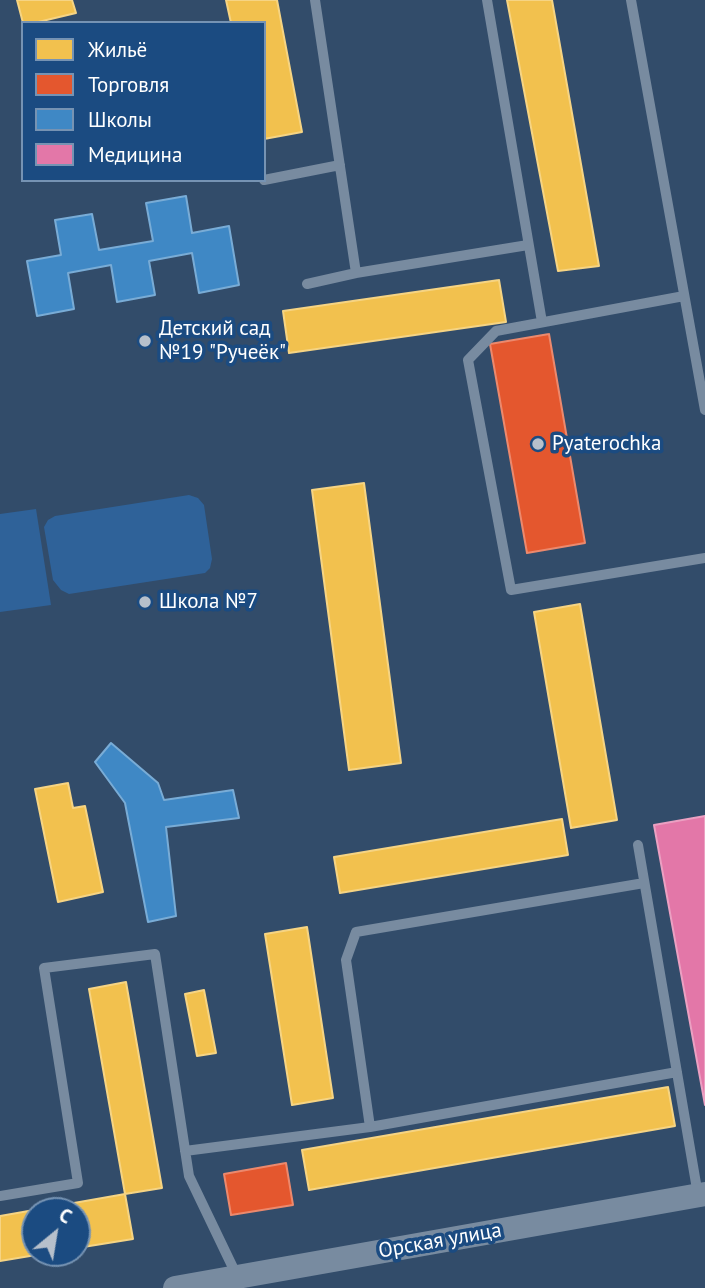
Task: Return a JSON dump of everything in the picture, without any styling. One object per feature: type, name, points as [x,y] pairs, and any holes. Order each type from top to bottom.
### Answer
[{"type":"street","name":"Орская улица","points":[[175,1288],[702,1195]]},
{"type":"lane","points":[[315,0],[356,273]]},
{"type":"lane","points":[[486,0],[542,322]]},
{"type":"lane","points":[[631,0],[705,410]]},
{"type":"lane","points":[[266,180],[340,165]]},
{"type":"lane","points":[[307,284],[356,273],[528,245]]},
{"type":"lane","points":[[684,296],[496,331],[468,360],[511,590],[705,558]]},
{"type":"lane","points":[[638,845],[677,1072],[702,1195]]},
{"type":"lane","points":[[370,1127],[346,960],[356,932],[644,883]]},
{"type":"lane","points":[[0,1196],[78,1184],[44,968],[155,954],[189,1176],[238,1278]]},
{"type":"lane","points":[[185,1151],[370,1127],[677,1072]]},
{"type":"shaded area","points":[[189,495],[198,498],[204,505],[212,559],[210,568],[205,573],[69,594],[61,590],[53,580],[44,527],[48,520],[55,516]]},
{"type":"shaded area","points":[[36,509],[51,605],[0,612],[0,514]]},
{"type":"building: Жильё","points":[[17,0],[72,0],[76,13],[42,21],[22,21]]},
{"type":"building: Жильё","points":[[226,0],[277,0],[302,132],[266,139],[266,21],[231,21]]},
{"type":"building: Жильё","points":[[507,0],[552,0],[599,266],[558,271]]},
{"type":"building: Жильё","points":[[499,280],[506,322],[289,353],[283,311]]},
{"type":"building: Жильё","points":[[364,483],[401,763],[349,770],[312,490]]},
{"type":"building: Жильё","points":[[580,604],[617,820],[571,828],[534,612]]},
{"type":"building: Жильё","points":[[68,783],[73,808],[85,806],[103,892],[58,902],[35,789]]},
{"type":"building: Жильё","points":[[562,819],[568,855],[340,893],[334,857]]},
{"type":"building: Жильё","points":[[307,927],[333,1098],[292,1105],[265,934]]},
{"type":"building: Жильё","points":[[126,982],[162,1188],[125,1194],[89,989]]},
{"type":"building: Жильё","points":[[204,990],[216,1053],[197,1056],[185,994]]},
{"type":"building: Жильё","points":[[668,1087],[675,1126],[309,1190],[302,1150]]},
{"type":"building: Жильё","points":[[125,1194],[133,1239],[91,1246],[91,1200]]},
{"type":"building: Жильё","points":[[21,1212],[21,1258],[0,1261],[0,1216]]},
{"type":"building: Торговля","name":"Pyaterochka","points":[[549,334],[585,543],[527,553],[490,344]]},
{"type":"building: Торговля","points":[[286,1163],[293,1205],[231,1215],[224,1174]]},
{"type":"building: Школы","points":[[186,196],[192,233],[229,226],[239,285],[199,293],[192,253],[149,261],[155,295],[117,302],[111,265],[68,273],[74,309],[37,316],[27,261],[61,255],[55,220],[92,214],[99,250],[153,241],[146,203]]},
{"type":"building: Школы","points":[[111,743],[158,783],[164,800],[233,790],[239,818],[166,827],[176,916],[148,922],[125,803],[95,762]]},
{"type":"building: Медицина","points":[[705,816],[705,1105],[654,825]]},
{"type":"place","name":"Детский сад №19 \"Ручеёк\"","points":[[145,341]]},
{"type":"place","name":"Pyaterochka","points":[[538,444]]},
{"type":"place","name":"Школа №7","points":[[145,602]]}]
